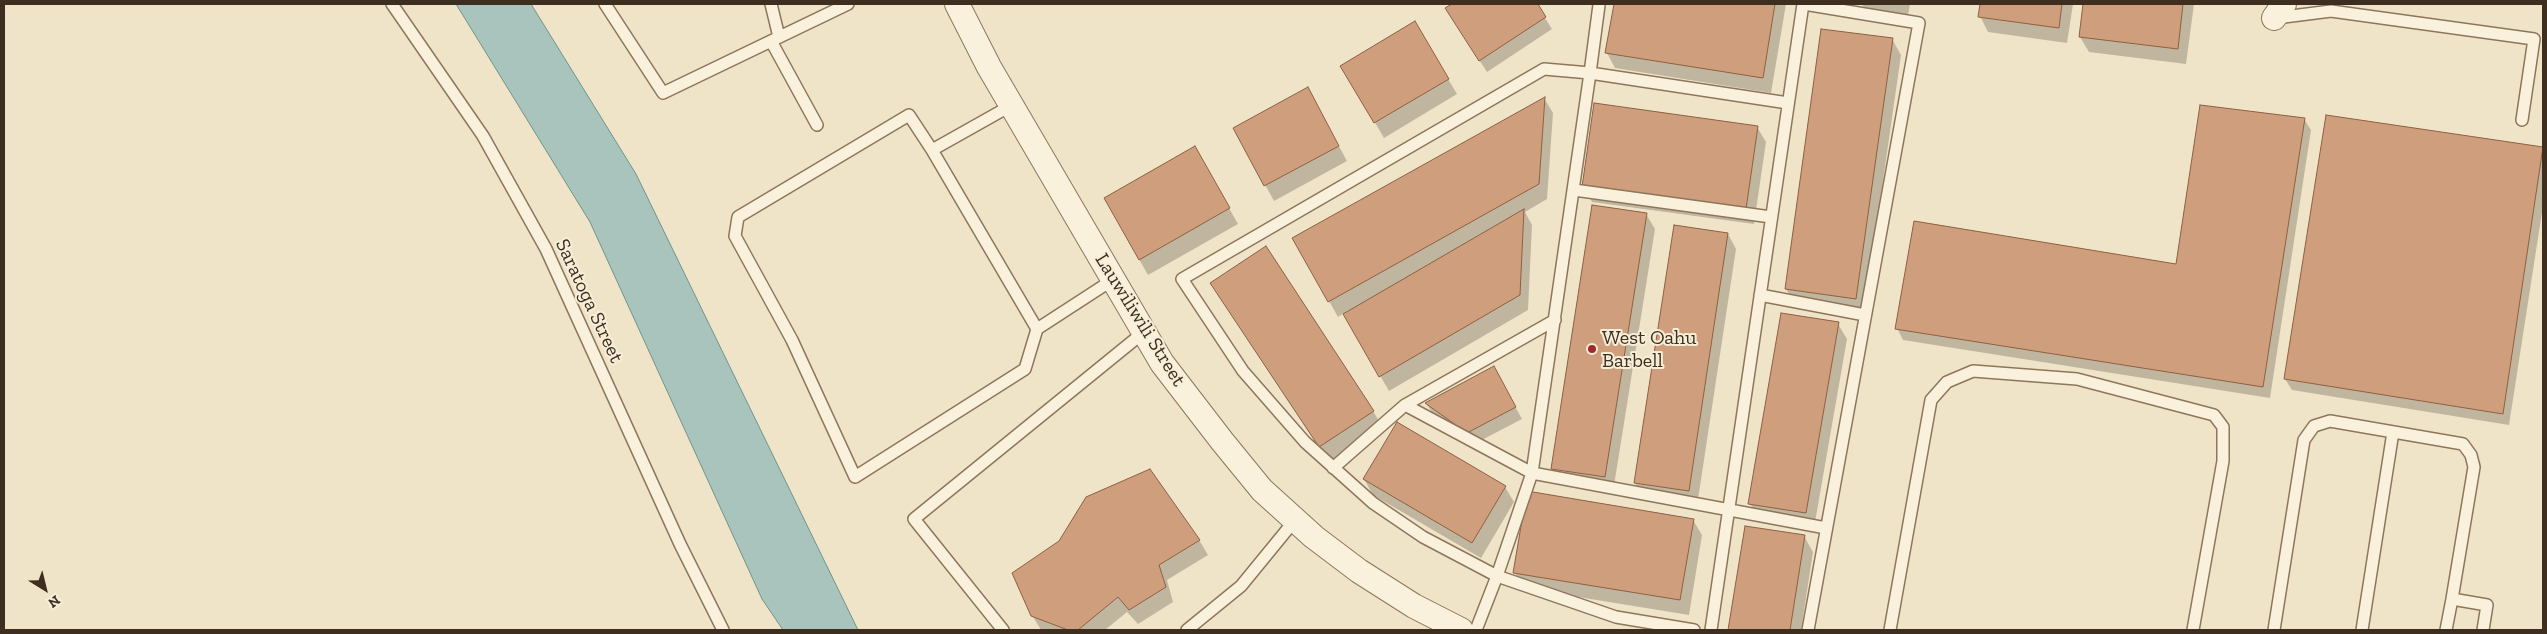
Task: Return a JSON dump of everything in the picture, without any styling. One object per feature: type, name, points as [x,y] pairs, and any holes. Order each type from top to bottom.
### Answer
[{"type":"street","name":"Lauwiliwili Street","points":[[957,4],[1012,106],[1162,363],[1222,441],[1262,490],[1295,520],[1359,571],[1414,606],[1461,630]]},
{"type":"lane","name":"Saratoga Street","points":[[392,4],[483,136],[546,249],[680,544],[723,630]]},
{"type":"lane","points":[[605,4],[663,93],[848,4]]},
{"type":"lane","points":[[771,4],[775,39],[817,125]]},
{"type":"lane","points":[[1711,630],[1804,4],[1919,23],[1864,314],[1808,630]]},
{"type":"lane","points":[[1476,630],[1498,576],[1532,473],[1556,320],[1599,5]]},
{"type":"lane","points":[[2279,11],[2331,11],[2534,39],[2522,120]]},
{"type":"lane","points":[[1694,630],[1616,617],[1498,576],[1423,537],[1373,503],[1305,442],[1243,371],[1182,279],[1544,69],[1590,73],[1788,104]]},
{"type":"lane","points":[[932,150],[1012,106]]},
{"type":"lane","points":[[1037,328],[932,150],[909,115],[738,217],[735,236],[792,340],[855,477],[1025,369],[1037,328],[1114,279]]},
{"type":"lane","points":[[1574,190],[1771,217]]},
{"type":"lane","points":[[1760,295],[1864,314]]},
{"type":"lane","points":[[1333,468],[1405,405],[1556,320]]},
{"type":"lane","points":[[1003,630],[914,519],[1144,332]]},
{"type":"lane","points":[[1890,630],[1931,400],[1947,382],[1972,371],[2077,379],[2214,415],[2223,427],[2223,461],[2193,630]]},
{"type":"lane","points":[[1405,405],[1532,473],[1826,528]]},
{"type":"lane","points":[[2274,630],[2304,440],[2314,426],[2330,421],[2463,444],[2471,455],[2474,467],[2446,630]]},
{"type":"lane","points":[[2362,630],[2394,432]]},
{"type":"lane","points":[[1187,630],[1241,586],[1295,520]]},
{"type":"lane","points":[[2452,599],[2487,605],[2483,630]]},
{"type":"water","points":[[456,4],[531,4],[636,174],[858,630],[783,630],[762,599],[590,222]]},
{"type":"building","points":[[1452,4],[1538,4],[1546,17],[1479,61],[1445,8]]},
{"type":"building","points":[[1614,4],[1775,4],[1763,78],[1605,53]]},
{"type":"building","points":[[1980,4],[2062,4],[2059,28],[1978,17]]},
{"type":"building","points":[[2083,4],[2183,4],[2178,49],[2079,37]]},
{"type":"building","points":[[1415,21],[1449,79],[1374,123],[1340,66]]},
{"type":"building","points":[[1821,29],[1893,38],[1856,299],[1785,289]]},
{"type":"building","points":[[1308,87],[1339,146],[1264,186],[1233,128]]},
{"type":"building","points":[[1545,97],[1539,184],[1328,302],[1292,238]]},
{"type":"building","points":[[1594,103],[1758,126],[1746,209],[1582,187]]},
{"type":"building","points":[[2200,105],[2305,118],[2263,387],[1895,329],[1914,221],[2176,264]]},
{"type":"building","points":[[2326,115],[2543,147],[2503,414],[2284,379]]},
{"type":"building","points":[[1195,146],[1230,208],[1139,260],[1104,198]]},
{"type":"building","points":[[1592,205],[1647,213],[1605,477],[1551,469]]},
{"type":"building","points":[[1524,209],[1520,295],[1379,377],[1343,314]]},
{"type":"building","points":[[1674,225],[1728,233],[1689,491],[1634,483]]},
{"type":"building","points":[[1266,246],[1374,411],[1319,447],[1210,283]]},
{"type":"building","points":[[1781,313],[1839,322],[1806,513],[1748,504]]},
{"type":"building","points":[[1494,366],[1516,407],[1467,433],[1425,403]]},
{"type":"building","points":[[1397,422],[1506,486],[1472,543],[1363,479]]},
{"type":"building","points":[[1150,469],[1200,540],[1159,565],[1166,587],[1129,610],[1118,597],[1078,630],[1068,630],[1031,616],[1012,573],[1059,541],[1086,497]]},
{"type":"building","points":[[1527,491],[1694,519],[1680,600],[1513,573]]},
{"type":"building","points":[[1745,526],[1805,535],[1790,630],[1728,630]]},
{"type":"place","name":"West Oahu Barbell","points":[[1592,349]]}]
